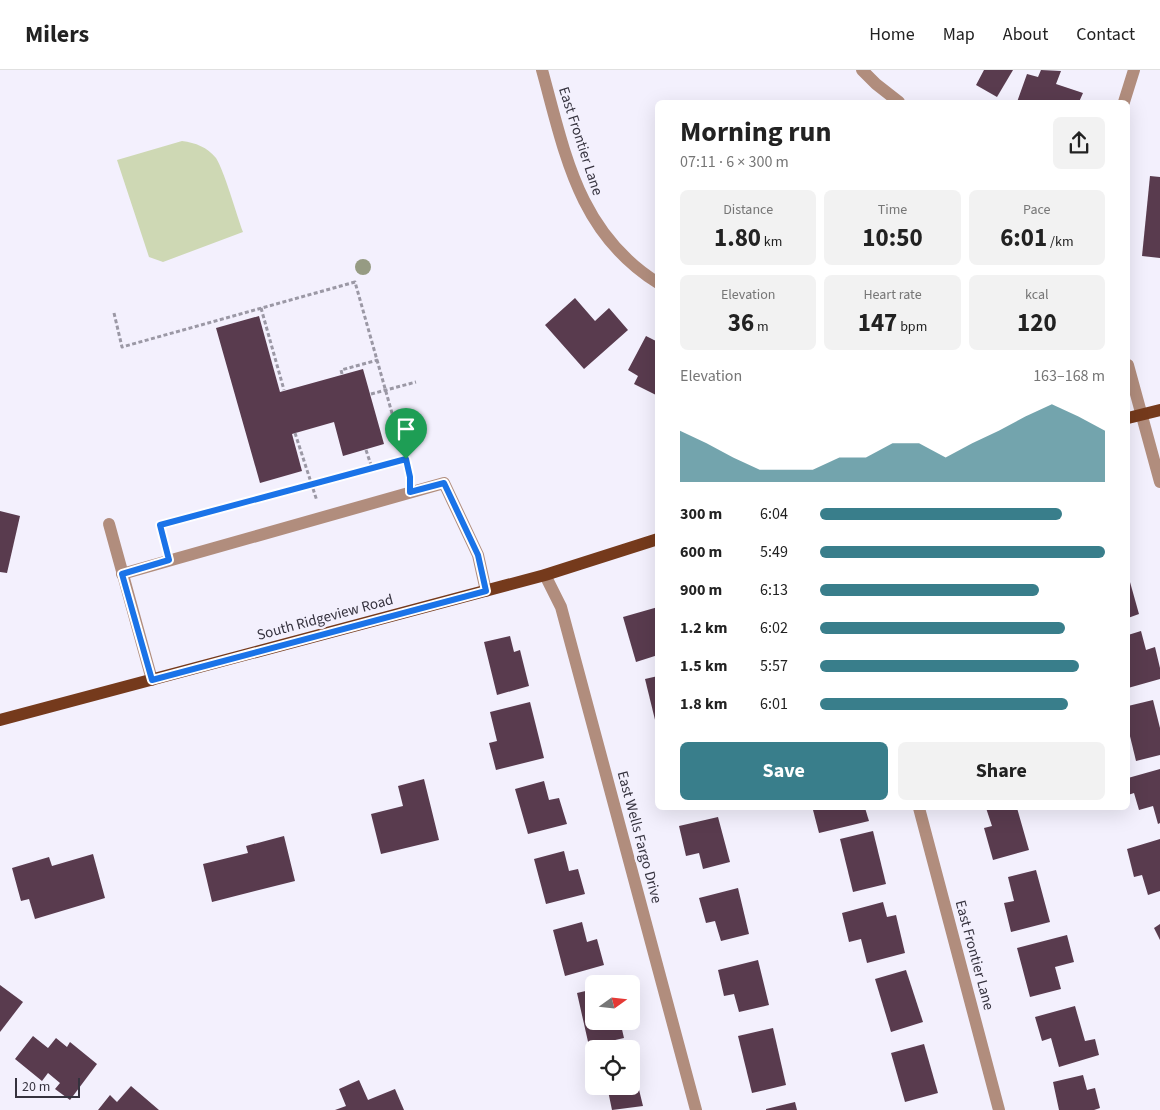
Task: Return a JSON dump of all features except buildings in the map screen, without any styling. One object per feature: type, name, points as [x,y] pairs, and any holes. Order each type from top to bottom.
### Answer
[{"type":"main road","points":[[1130,417],[1160,410]]},
{"type":"main road","name":"South Ridgeview Road","points":[[0,720],[545,575],[655,540]]},
{"type":"street","name":"East Frontier Lane","points":[[542,70],[568,161],[584,204],[606,238],[630,263],[655,280]]},
{"type":"street","points":[[862,70],[896,100]]},
{"type":"street","points":[[1125,100],[1134,70]]},
{"type":"street","points":[[1130,373],[1160,482]]},
{"type":"street","points":[[122,574],[444,483],[478,555],[486,591]]},
{"type":"street","points":[[109,524],[152,680]]},
{"type":"street","name":"East Wells Fargo Drive","points":[[545,575],[562,607],[696,1110]]},
{"type":"street","name":"East Frontier Lane","points":[[920,810],[999,1110]]},
{"type":"path","points":[[114,313],[122,347],[355,282],[406,459],[410,477],[410,492]]},
{"type":"path","points":[[261,308],[284,390]]},
{"type":"path","points":[[342,374],[341,370],[378,360]]},
{"type":"path","points":[[370,394],[416,382]]},
{"type":"path","points":[[295,433],[321,517]]},
{"type":"path","points":[[366,450],[372,468]]},
{"type":"path","points":[[169,560],[160,525],[406,459]]},
{"type":"green space","points":[[182,141],[201,146],[216,158],[243,232],[163,262],[149,257],[117,160]]},
{"type":"route","points":[[406,459],[410,477],[410,492],[444,483],[478,555],[486,591],[152,680],[122,574],[169,560],[160,525],[406,459]]}]
